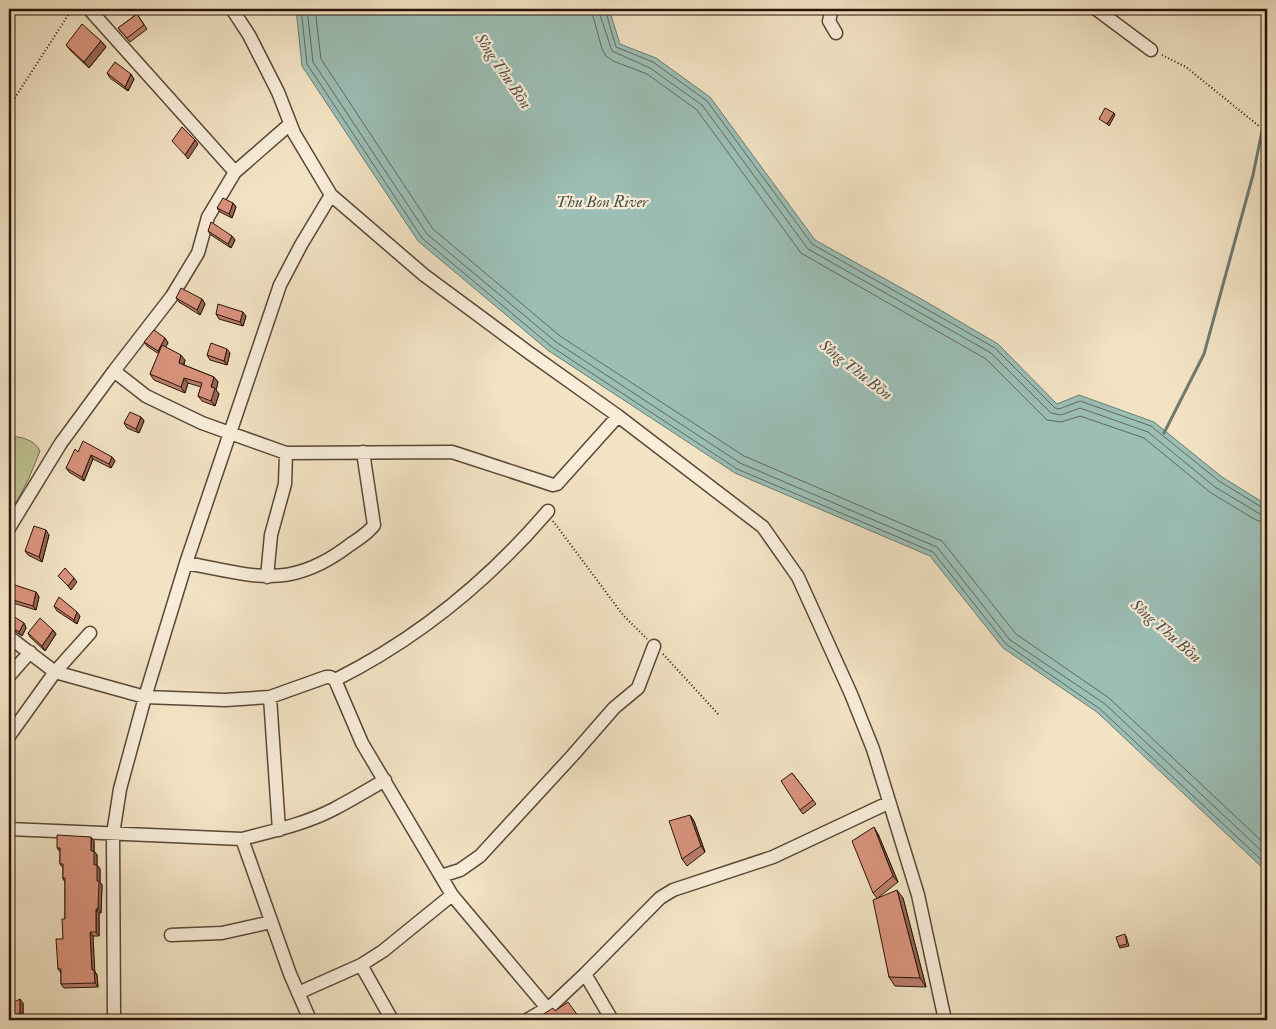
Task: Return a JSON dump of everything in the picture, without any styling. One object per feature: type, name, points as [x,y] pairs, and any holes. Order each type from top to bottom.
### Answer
[{"type":"street","points":[[89,9],[235,172]]},
{"type":"street","points":[[232,9],[249,35],[278,92],[290,124],[331,195],[424,275],[618,416],[763,527],[798,577],[851,694],[873,750],[918,895],[945,1020]]},
{"type":"street","points":[[832,9],[829,21],[836,33]]},
{"type":"street","points":[[1096,9],[1151,50]]},
{"type":"street","points":[[9,528],[61,443],[172,296],[198,253],[208,216],[235,172],[290,124]]},
{"type":"street","points":[[114,1020],[113,834],[120,788],[145,697],[186,563],[280,285],[301,244],[331,195]]},
{"type":"street","points":[[114,371],[146,396],[202,423],[286,453],[452,452],[552,485],[558,482],[618,416]]},
{"type":"street","points":[[186,563],[267,577],[288,576],[312,569],[340,552],[372,528],[374,522],[363,452]]},
{"type":"street","points":[[267,577],[271,535],[285,484],[286,453]]},
{"type":"street","points":[[335,680],[363,666],[440,616],[500,563],[548,511]]},
{"type":"street","points":[[9,736],[55,672],[90,633]]},
{"type":"street","points":[[9,636],[55,672],[145,697],[225,700],[270,697],[326,677],[335,680],[362,743],[452,895],[547,1008]]},
{"type":"street","points":[[440,876],[460,870],[480,856],[573,756],[614,708],[638,688],[654,646]]},
{"type":"street","points":[[9,676],[30,652]]},
{"type":"street","points":[[270,697],[279,830]]},
{"type":"street","points":[[9,829],[242,839],[279,830],[335,809],[385,780]]},
{"type":"street","points":[[527,1020],[547,1008],[585,974],[660,898],[673,890],[773,857],[888,803]]},
{"type":"street","points":[[242,839],[271,922],[310,1020]]},
{"type":"street","points":[[298,993],[361,965],[390,946],[452,895]]},
{"type":"street","points":[[171,935],[222,933],[271,922]]},
{"type":"street","points":[[361,965],[392,1020]]},
{"type":"street","points":[[585,974],[612,1020]]},
{"type":"path","points":[[9,106],[72,9]]},
{"type":"path","points":[[1151,50],[1186,67],[1260,127]]},
{"type":"path","points":[[548,511],[550,518],[623,615],[674,665],[719,715]]},
{"type":"green space","points":[[9,436],[31,441],[40,451],[29,478],[9,516]]},
{"type":"water","name":"Thu Bon River","points":[[296,9],[609,9],[620,44],[656,58],[710,97],[815,240],[998,344],[1057,404],[1079,395],[1154,422],[1222,477],[1267,505],[1267,872],[1097,712],[1003,648],[930,556],[735,473],[549,351],[418,241],[302,66]]},
{"type":"building","points":[[137,14],[144,25],[127,38],[118,28]]},
{"type":"building","points":[[82,24],[101,41],[84,62],[66,45]]},
{"type":"building","points":[[115,62],[131,74],[125,87],[107,73]]},
{"type":"building","points":[[1105,108],[1114,113],[1107,124],[1099,119]]},
{"type":"building","points":[[182,127],[195,140],[185,155],[172,141]]},
{"type":"building","points":[[223,198],[233,203],[229,214],[217,208]]},
{"type":"building","points":[[211,222],[232,236],[228,244],[208,231]]},
{"type":"building","points":[[181,288],[202,299],[197,310],[176,298]]},
{"type":"building","points":[[218,304],[243,312],[240,322],[216,314]]},
{"type":"building","points":[[1267,329],[1267,347],[1264,346]]},
{"type":"building","points":[[154,330],[165,338],[158,351],[144,342]]},
{"type":"building","points":[[211,343],[227,349],[224,361],[207,355]]},
{"type":"building","points":[[162,345],[181,355],[179,363],[214,377],[211,387],[215,388],[211,401],[198,396],[202,383],[184,378],[181,387],[150,374]]},
{"type":"building","points":[[130,412],[141,417],[136,429],[124,423]]},
{"type":"building","points":[[83,441],[112,457],[109,464],[91,455],[82,477],[66,468],[75,449],[78,452]]},
{"type":"building","points":[[34,526],[46,530],[39,557],[25,551]]},
{"type":"building","points":[[65,568],[74,578],[68,586],[58,576]]},
{"type":"building","points":[[15,585],[36,592],[33,606],[10,599]]},
{"type":"building","points":[[59,597],[77,612],[74,620],[54,606]]},
{"type":"building","points":[[10,614],[24,623],[19,632],[9,625]]},
{"type":"building","points":[[40,618],[53,630],[42,646],[28,633]]},
{"type":"building","points":[[792,773],[813,800],[800,810],[781,781]]},
{"type":"building","points":[[690,815],[701,846],[682,859],[669,821]]},
{"type":"building","points":[[874,827],[893,876],[873,893],[852,841]]},
{"type":"building","points":[[57,835],[91,837],[91,851],[94,851],[94,865],[97,865],[97,881],[99,881],[96,932],[90,932],[92,970],[94,970],[95,983],[61,984],[61,969],[58,969],[56,939],[63,939],[62,919],[65,919],[65,878],[63,879],[63,864],[60,864],[60,848],[57,848]]},
{"type":"building","points":[[897,890],[920,978],[889,977],[873,900]]},
{"type":"building","points":[[1125,934],[1127,944],[1119,946],[1116,937]]},
{"type":"building","points":[[20,999],[20,1012],[9,1020],[9,1005]]},
{"type":"building","points":[[568,1002],[581,1020],[546,1020],[542,1015],[553,1008],[555,1011]]},
{"type":"waterway","points":[[1164,433],[1204,354],[1253,175],[1267,107]]},
{"type":"water label","name":"Sông Thu Bồn","points":[[503,71]]},
{"type":"water label","name":"Sông Thu Bồn","points":[[856,370]]},
{"type":"water label","name":"Sông Thu Bồn","points":[[1166,631]]}]
